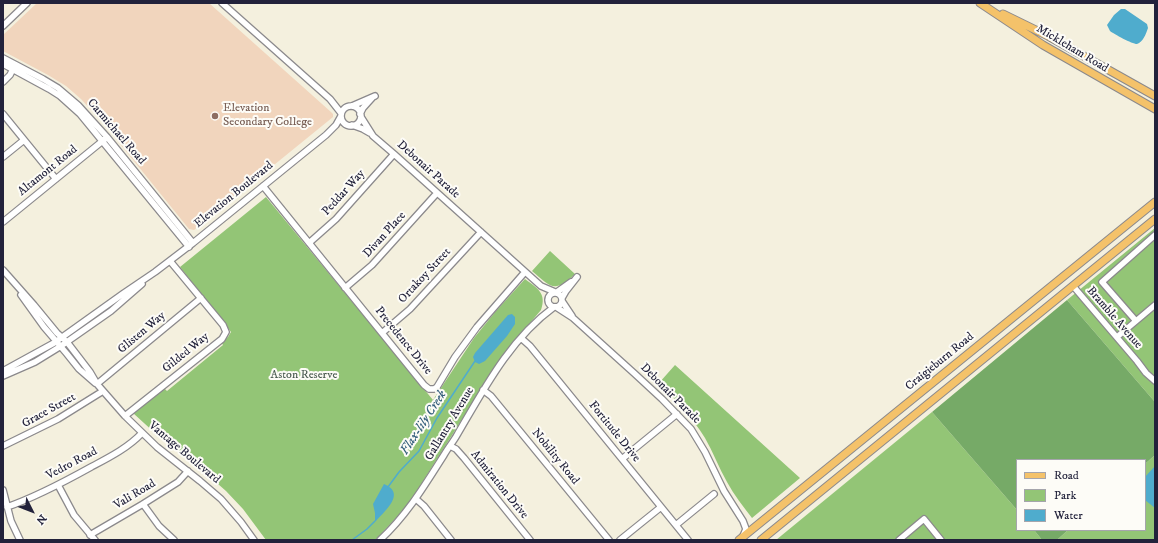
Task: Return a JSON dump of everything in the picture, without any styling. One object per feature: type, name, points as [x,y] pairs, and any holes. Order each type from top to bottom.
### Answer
[{"type":"main road","name":"Mickleham Road","points":[[980,3],[1048,36],[1155,96]]},
{"type":"main road","name":"Mickleham Road","points":[[980,3],[1043,45],[1155,109]]},
{"type":"main road","name":"Craigieburn Road","points":[[741,538],[1155,202]]},
{"type":"main road","name":"Craigieburn Road","points":[[761,540],[1155,219]]},
{"type":"street","points":[[3,26],[28,3]]},
{"type":"street","points":[[222,3],[330,99],[341,115],[342,121],[351,125],[358,123],[360,115],[368,102],[375,96],[349,106],[342,110],[341,115]]},
{"type":"street","name":"Carmichael Road","points":[[3,58],[14,67]]},
{"type":"street","name":"Carmichael Road","points":[[3,64],[43,79],[69,96],[87,114],[105,139],[191,245]]},
{"type":"street","points":[[3,82],[14,67]]},
{"type":"street","points":[[330,99],[358,108],[360,115]]},
{"type":"street","points":[[3,114],[56,179]]},
{"type":"street","name":"Elevation Boulevard","points":[[3,376],[35,362],[67,342],[111,311],[156,272],[326,135],[336,125],[341,115]]},
{"type":"street","name":"Debonair Parade","points":[[360,115],[373,136]]},
{"type":"street","name":"Elevation Boulevard","points":[[326,135],[338,128],[351,125]]},
{"type":"street","name":"Debonair Parade","points":[[351,125],[363,129],[394,154],[541,286],[548,300]]},
{"type":"street","name":"Altamont Road","points":[[3,222],[105,139]]},
{"type":"street","points":[[3,157],[24,140]]},
{"type":"street","name":"Peddar Way","points":[[309,243],[336,219],[394,154]]},
{"type":"street","name":"Precedence Drive","points":[[263,186],[424,385],[429,389],[434,389],[477,327],[526,272]]},
{"type":"street","name":"Divan Place","points":[[345,288],[372,265],[437,193]]},
{"type":"street","name":"Ortakoy Street","points":[[382,333],[410,309],[481,232]]},
{"type":"street","points":[[1136,321],[1102,282],[1155,235]]},
{"type":"street","name":"Gilded Way","points":[[125,416],[225,335],[226,332],[224,327],[170,261]]},
{"type":"street","name":"Vantage Boulevard","points":[[3,270],[57,333],[67,342],[90,372],[97,384]]},
{"type":"street","name":"Elevation Boulevard","points":[[5,369],[56,341],[156,272]]},
{"type":"street","name":"Vantage Boulevard","points":[[8,276],[40,322],[79,369],[97,384],[125,416],[157,447],[221,499],[254,540]]},
{"type":"street","points":[[575,278],[566,291],[560,305],[555,307],[550,305],[548,300],[551,294],[556,292],[575,278]]},
{"type":"street","name":"Debonair Parade","points":[[541,286],[556,292]]},
{"type":"street","name":"Bramble Avenue","points":[[1073,286],[1137,360],[1146,373],[1155,381]]},
{"type":"street","points":[[556,292],[560,294],[562,299]]},
{"type":"street","name":"Glisten Way","points":[[97,384],[201,298]]},
{"type":"street","name":"Debonair Parade","points":[[562,299],[573,318]]},
{"type":"street","name":"Gallantry Avenue","points":[[538,320],[548,300]]},
{"type":"street","name":"Debonair Parade","points":[[555,307],[573,318],[677,414],[699,442],[724,491],[743,522]]},
{"type":"street","name":"Gallantry Avenue","points":[[380,540],[396,524],[416,499],[501,363],[538,320],[555,307]]},
{"type":"street","points":[[1117,337],[1154,308]]},
{"type":"street","name":"Fortitude Drive","points":[[521,338],[534,351],[688,540]]},
{"type":"street","name":"Nobility Road","points":[[483,390],[491,396],[609,540]]},
{"type":"street","name":"Grace Street","points":[[3,446],[58,419],[103,391]]},
{"type":"street","points":[[622,459],[677,414]]},
{"type":"street","name":"Vedro Road","points":[[7,507],[58,485],[101,462],[135,440],[142,433]]},
{"type":"street","name":"Admiration Drive","points":[[450,446],[464,458],[530,540]]},
{"type":"street","name":"Vali Road","points":[[90,535],[178,482],[188,471]]},
{"type":"street","points":[[58,485],[70,510],[95,540]]},
{"type":"street","points":[[3,490],[13,527],[20,540]]},
{"type":"street","points":[[676,525],[714,494]]},
{"type":"street","points":[[416,499],[424,506],[451,540]]},
{"type":"street","points":[[143,504],[159,526],[174,540]]},
{"type":"street","points":[[620,540],[661,507]]},
{"type":"street","points":[[899,540],[924,519],[941,540]]},
{"type":"street","points":[[743,522],[751,525],[757,525]]},
{"type":"street","points":[[741,538],[746,529],[743,522]]},
{"type":"shaded area","name":"Elevation Secondary College","points":[[37,3],[209,3],[331,112],[333,117],[194,230],[189,229],[104,124],[81,99],[66,86],[3,51],[3,35]]},
{"type":"green space","name":"Aston Reserve","points":[[266,197],[433,400],[474,338],[525,279],[537,288],[542,295],[543,304],[541,310],[500,359],[415,494],[401,513],[375,540],[266,540],[243,509],[226,491],[156,434],[133,413],[164,388],[167,391],[223,345],[221,342],[228,337],[231,332],[180,267]]},
{"type":"green space","points":[[1155,228],[1155,402],[1067,300]]},
{"type":"green space","points":[[550,251],[575,274],[557,286],[548,284],[532,271]]},
{"type":"green space","points":[[1067,300],[1155,402],[1155,455],[1146,463],[1146,459],[1016,459],[1016,509],[932,412]]},
{"type":"green space","points":[[675,365],[800,478],[752,518],[730,487],[700,430],[684,409],[659,383]]},
{"type":"green space","points":[[932,412],[1016,509],[1016,531],[1035,531],[1042,540],[776,540]]},
{"type":"green space","points":[[1155,455],[1155,540],[1057,540],[1067,531],[1146,531],[1146,463]]},
{"type":"green space","points":[[1035,531],[1067,531],[1057,540],[1042,540]]},
{"type":"water","points":[[1121,9],[1125,9],[1147,24],[1148,28],[1143,40],[1137,44],[1110,31],[1107,25],[1114,15]]},
{"type":"water","points":[[512,314],[515,317],[515,324],[507,336],[485,361],[479,364],[475,362],[473,357],[475,353],[508,315]]},
{"type":"water","points":[[1155,466],[1155,508],[1146,501],[1146,476]]},
{"type":"water","points":[[384,484],[390,488],[394,497],[389,507],[375,521],[373,504]]},
{"type":"waterway","name":"Flax-lily Creek","points":[[388,487],[399,472],[419,451],[437,418],[475,361]]},
{"type":"waterway","name":"Flax-lily Creek","points":[[352,540],[375,521]]},
{"type":"place","name":"Elevation Secondary College","points":[[215,116]]}]
